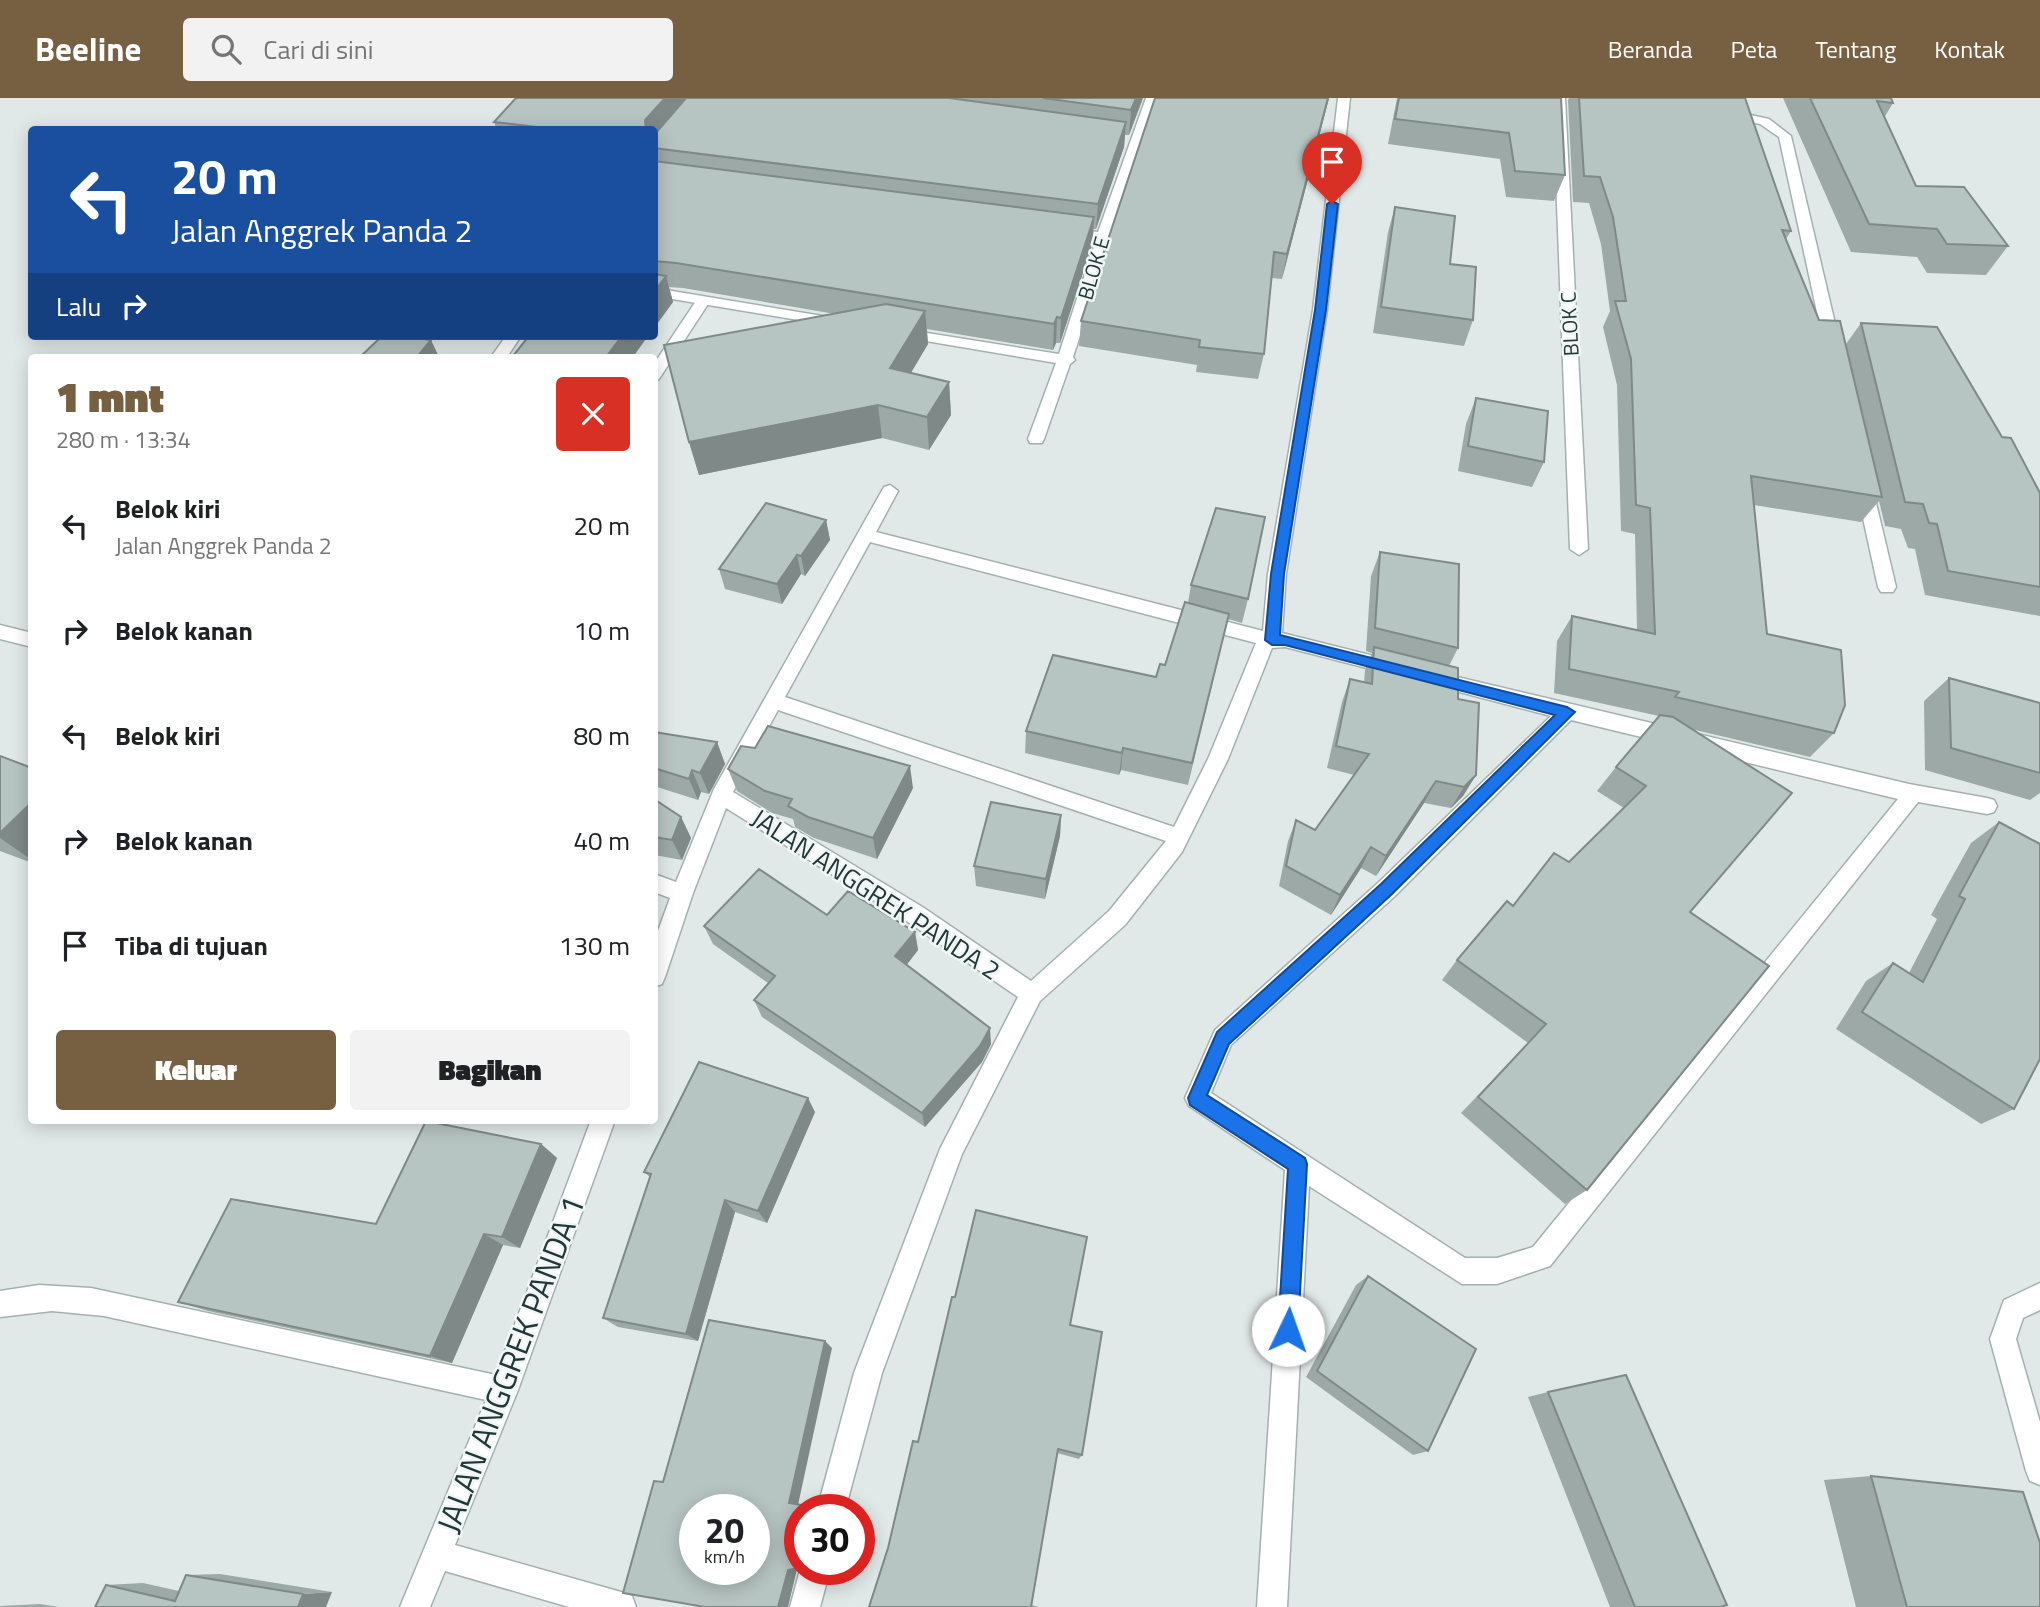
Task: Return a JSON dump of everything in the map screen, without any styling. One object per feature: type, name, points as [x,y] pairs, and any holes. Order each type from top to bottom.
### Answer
[{"type":"street","name":"BLOK E","points":[[1036,439],[1067,360],[1128,141],[1152,98]]},
{"type":"street","points":[[1272,640],[1277,574],[1320,310],[1344,98]]},
{"type":"street","name":"BLOK C","points":[[1559,98],[1579,549]]},
{"type":"street","points":[[1704,111],[1764,120],[1777,127],[1785,136],[1836,362]]},
{"type":"street","points":[[1048,230],[1102,237]]},
{"type":"street","points":[[658,293],[853,325]]},
{"type":"street","points":[[658,370],[703,301]]},
{"type":"street","points":[[880,330],[1067,360]]},
{"type":"street","points":[[1860,468],[1887,587]]},
{"type":"street","points":[[658,965],[682,893],[721,795],[890,491]]},
{"type":"street","points":[[866,535],[1272,640],[1285,640],[1567,712],[1909,792],[1986,806]]},
{"type":"street","points":[[1,633],[28,639]]},
{"type":"street","points":[[835,1494],[868,1373],[952,1149],[1032,994],[1117,918],[1179,837],[1218,759],[1261,651],[1265,643],[1272,640]]},
{"type":"street","points":[[773,701],[1179,837]]},
{"type":"street","points":[[1567,712],[1387,889],[1223,1038],[1197,1098],[1462,1271],[1497,1271],[1541,1257],[1904,809],[1909,792]]},
{"type":"street","name":"JALAN ANGGREK PANDA 2","points":[[721,795],[916,915],[1032,994]]},
{"type":"street","points":[[658,884],[682,893]]},
{"type":"street","name":"JALAN ANGGREK PANDA 1","points":[[415,1607],[504,1390],[602,1124]]},
{"type":"street","points":[[1272,1607],[1298,1164]]},
{"type":"street","points":[[2040,1296],[2013,1310],[2003,1339],[2040,1471]]},
{"type":"street","points":[[0,1304],[24,1299],[67,1297],[104,1303],[504,1390]]},
{"type":"street","points":[[437,1554],[621,1607]]},
{"type":"street","points":[[805,1607],[812,1585]]},
{"type":"building","points":[[516,98],[665,98],[645,120],[646,126],[528,126],[494,122]]},
{"type":"building","points":[[686,98],[949,98],[1126,122],[1098,204],[658,149],[658,130]]},
{"type":"building","points":[[1043,98],[1136,98],[1131,110]]},
{"type":"building","points":[[1155,98],[1328,98],[1287,254],[1274,252],[1264,354],[1199,347],[1200,340],[1081,321]]},
{"type":"building","points":[[1399,98],[1561,98],[1565,175],[1515,171],[1509,133],[1395,119]]},
{"type":"building","points":[[1579,98],[1745,98],[1791,231],[1782,230],[1819,320],[1840,321],[1882,497],[1751,476],[1767,634],[1841,650],[1845,705],[1834,733],[1675,697],[1679,692],[1569,669],[1572,616],[1655,634],[1650,508],[1636,505],[1631,359],[1615,301],[1626,301],[1613,217],[1600,177],[1584,176]]},
{"type":"building","points":[[1810,98],[1891,98],[1893,103],[1877,101],[1916,186],[1964,187],[2008,246],[1947,244],[1937,229],[1869,224]]},
{"type":"building","points":[[658,162],[1094,217],[1061,318],[1057,317],[1054,324],[658,261]]},
{"type":"building","points":[[1395,207],[1455,216],[1450,264],[1476,267],[1473,320],[1381,307]]},
{"type":"building","points":[[658,275],[666,276],[658,287]]},
{"type":"building","points":[[886,304],[925,311],[890,368],[949,382],[927,417],[878,405],[689,442],[664,345]]},
{"type":"building","points":[[1861,323],[1937,327],[2002,437],[2011,438],[2040,493],[2040,587],[1948,571],[1937,524],[1929,523],[1923,504],[1905,502]]},
{"type":"building","points":[[378,340],[431,340],[419,354],[363,354]]},
{"type":"building","points":[[526,340],[619,340],[608,354],[514,354]]},
{"type":"building","points":[[1476,398],[1548,411],[1544,462],[1468,446]]},
{"type":"building","points":[[766,503],[826,520],[777,584],[719,569]]},
{"type":"building","points":[[1216,508],[1265,517],[1248,599],[1191,585]]},
{"type":"building","points":[[1380,552],[1459,564],[1458,648],[1375,628]]},
{"type":"building","points":[[1185,602],[1229,614],[1192,763],[1123,748],[1122,753],[1026,731],[1053,655],[1156,677],[1160,664],[1165,665]]},
{"type":"building","points":[[1374,647],[1458,668],[1458,699],[1479,703],[1476,775],[1464,787],[1436,781],[1386,856],[1371,847],[1340,895],[1286,866],[1296,820],[1315,830],[1369,754],[1336,746],[1350,679],[1372,684]]},
{"type":"building","points":[[1949,678],[2040,703],[2040,773],[1951,748]]},
{"type":"building","points":[[1660,715],[1673,717],[1792,793],[1690,912],[1769,966],[1587,1190],[1478,1097],[1546,1024],[1457,960],[1507,901],[1513,906],[1554,853],[1569,862],[1646,786],[1616,767]]},
{"type":"building","points":[[768,726],[910,766],[873,838],[808,817],[788,806],[792,799],[765,791],[728,769],[741,746],[755,748]]},
{"type":"building","points":[[658,733],[717,742],[700,773],[692,770],[689,779],[658,769]]},
{"type":"building","points":[[0,756],[28,766],[28,806],[0,833]]},
{"type":"building","points":[[658,802],[681,817],[672,840],[658,838]]},
{"type":"building","points":[[991,802],[1061,815],[1046,879],[974,866]]},
{"type":"building","points":[[1999,822],[2040,844],[2040,1059],[2014,1109],[1862,1012],[1893,963],[1923,982],[1965,899],[1959,896]]},
{"type":"building","points":[[759,869],[827,915],[848,891],[915,932],[895,956],[990,1028],[980,1046],[922,1113],[754,1000],[775,976],[704,926]]},
{"type":"building","points":[[699,1062],[808,1098],[758,1211],[725,1200],[686,1334],[603,1318],[651,1174],[644,1172]]},
{"type":"building","points":[[425,1124],[441,1124],[541,1144],[502,1237],[484,1234],[430,1356],[178,1302],[231,1199],[376,1224]]},
{"type":"building","points":[[976,1210],[1087,1237],[1070,1325],[1102,1332],[1082,1455],[1058,1449],[1031,1607],[869,1607],[888,1548],[913,1441],[918,1442],[952,1297],[955,1297]]},
{"type":"building","points":[[1368,1276],[1476,1349],[1428,1451],[1317,1371]]},
{"type":"building","points":[[709,1320],[825,1341],[791,1494],[784,1494],[784,1585],[778,1607],[705,1607],[623,1593],[654,1481],[663,1482]]},
{"type":"building","points":[[1626,1375],[1727,1605],[1635,1607],[1548,1392]]},
{"type":"building","points":[[1871,1476],[2023,1492],[2040,1543],[2040,1607],[1907,1607]]},
{"type":"building","points":[[186,1575],[303,1594],[298,1607],[95,1607],[106,1585],[175,1601]]},
{"type":"route","points":[[1288,1330],[1298,1164],[1197,1098],[1223,1038],[1387,889],[1567,712],[1285,640],[1272,640],[1277,574],[1320,310],[1332,204]]}]
